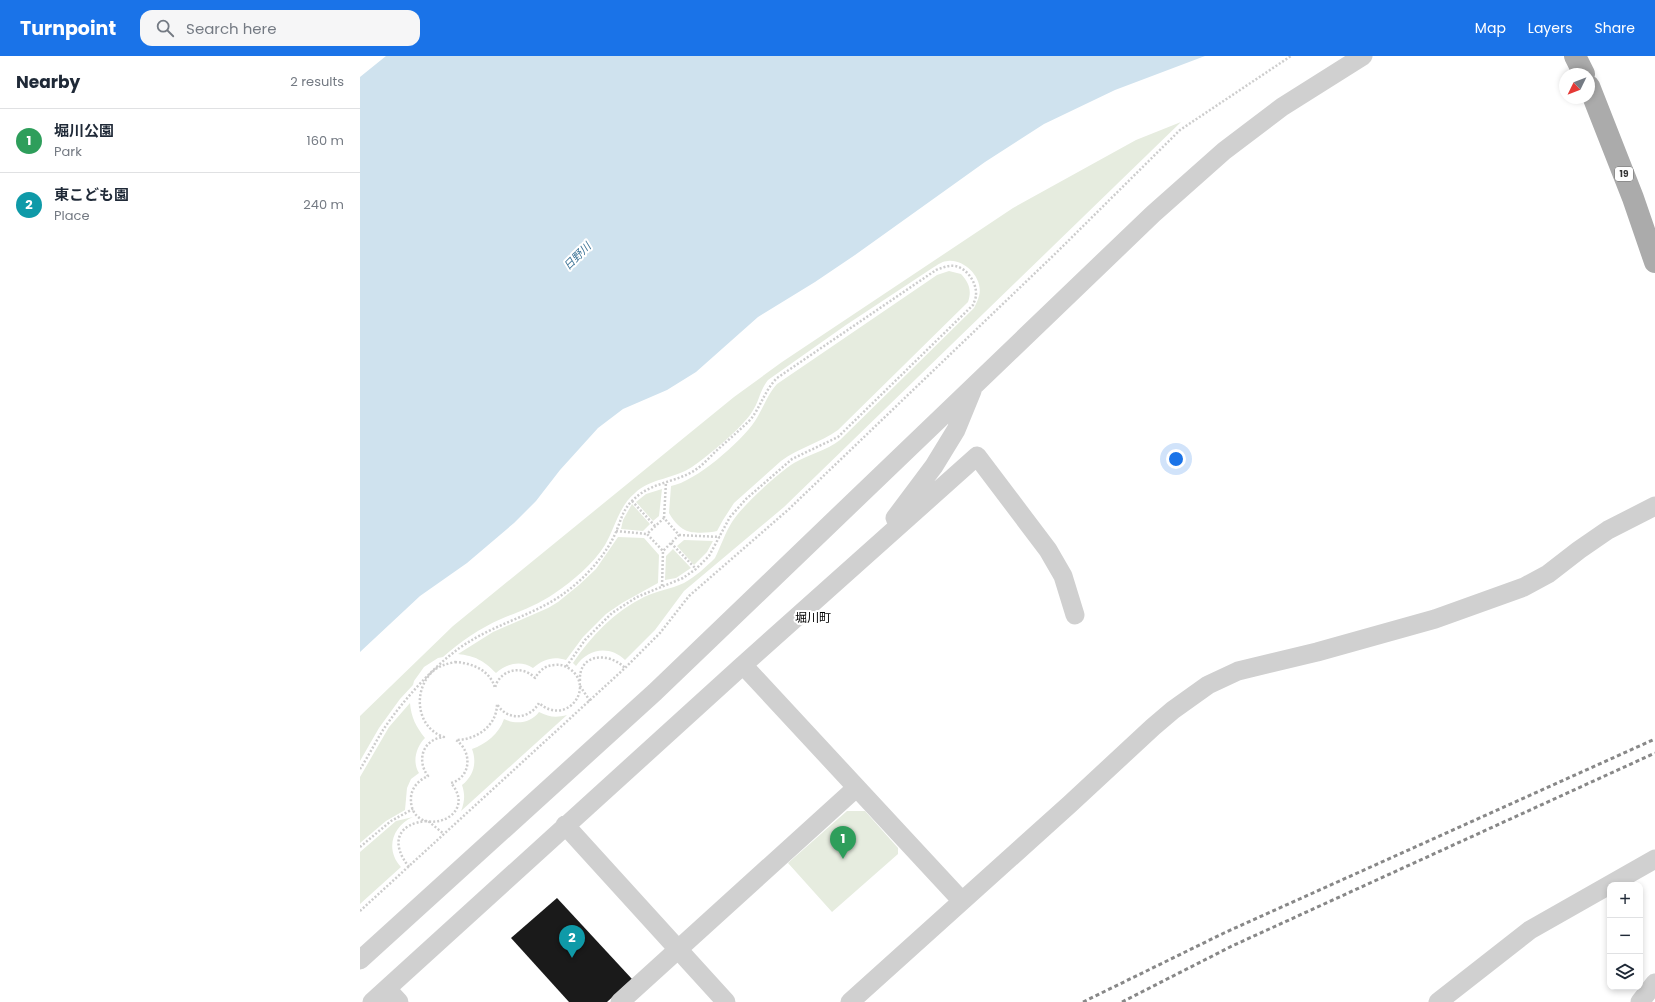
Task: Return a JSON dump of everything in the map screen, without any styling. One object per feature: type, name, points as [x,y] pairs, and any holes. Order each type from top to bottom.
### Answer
[{"type":"main road","points":[[1575,56],[1581,68]]},
{"type":"main road","name":"19","points":[[1595,101],[1622,170],[1655,262]]},
{"type":"street","points":[[360,960],[655,692],[1153,214],[1224,151],[1282,107],[1363,56]]},
{"type":"street","points":[[863,558],[894,520],[934,466],[956,430],[974,385]]},
{"type":"street","points":[[372,1002],[393,995],[565,826],[977,456],[1048,550],[1063,576],[1075,615]]},
{"type":"street","points":[[850,1002],[961,900],[1070,804],[1153,727],[1173,710],[1208,685],[1238,671],[1318,652],[1435,620],[1524,587],[1548,574],[1608,530],[1655,506]]},
{"type":"street","points":[[743,665],[961,900]]},
{"type":"street","points":[[620,1002],[856,788]]},
{"type":"street","points":[[565,826],[726,1002]]},
{"type":"street","points":[[1438,1002],[1530,930],[1655,859]]},
{"type":"street","points":[[1640,1002],[1655,983]]},
{"type":"path","points":[[360,911],[625,668],[660,633],[689,596],[795,503],[1057,252],[1180,130],[1291,56]]},
{"type":"path","points":[[360,769],[391,718],[401,705],[450,655],[470,641],[542,606],[567,591],[592,568],[616,531],[622,514],[632,500],[651,487],[686,475],[698,468],[740,430],[753,416],[769,387],[781,375],[936,270],[955,266],[963,269],[973,280],[976,295],[973,304],[838,436],[792,459],[746,499],[730,517],[709,556],[696,569],[683,578],[637,597],[612,613],[585,640],[566,667]]},
{"type":"path","points":[[666,482],[664,518],[679,535]]},
{"type":"path","points":[[632,500],[655,526]]},
{"type":"path","points":[[647,534],[664,518]]},
{"type":"path","points":[[616,531],[647,534],[663,551]]},
{"type":"path","points":[[662,586],[663,551],[679,535],[720,537]]},
{"type":"path","points":[[670,543],[696,569]]},
{"type":"path","points":[[409,867],[400,855],[398,847],[399,840],[407,827],[413,823],[442,821],[453,813],[456,807],[457,794],[451,783],[461,777],[466,771],[468,764],[466,750],[456,740],[476,737],[486,729],[493,720],[497,704],[506,713],[513,716],[528,714],[539,704],[552,711],[567,709],[577,699],[580,684],[579,677],[582,670],[592,659],[606,657],[613,659],[625,668]]},
{"type":"path","points":[[444,834],[415,813],[411,798],[412,790],[416,784],[428,776],[422,768],[422,753],[432,740],[444,737],[429,728],[422,717],[419,705],[420,693],[425,681],[433,671],[443,665],[455,662],[467,663],[478,667],[487,675],[495,688],[499,678],[513,670],[528,672],[535,678],[544,668],[559,664],[573,671],[583,692],[590,701]]},
{"type":"path","points":[[360,847],[391,821],[413,809]]},
{"type":"shaded area","points":[[1181,122],[784,507],[684,591],[655,630],[625,660],[613,652],[599,651],[587,655],[576,666],[573,663],[587,643],[613,617],[633,603],[649,595],[684,583],[715,558],[727,531],[737,515],[779,474],[794,463],[835,444],[840,440],[974,308],[978,300],[980,290],[979,283],[972,271],[961,263],[954,261],[946,261],[939,264],[846,325],[768,380],[747,419],[733,434],[692,467],[678,474],[648,484],[630,498],[621,511],[605,545],[595,559],[569,583],[529,608],[478,631],[443,657],[438,658],[424,667],[414,681],[413,685],[400,699],[379,728],[360,761],[360,716],[453,626],[734,397],[782,362],[1013,208],[1136,140]]},
{"type":"shaded area","points":[[949,271],[961,274],[966,280],[970,290],[968,302],[838,430],[831,435],[795,452],[781,461],[734,503],[717,531],[696,533],[683,529],[676,523],[669,513],[671,486],[692,477],[729,450],[755,421],[770,393],[777,384],[937,275]]},
{"type":"shaded area","points":[[662,489],[659,516],[653,521],[636,502],[646,494]]},
{"type":"shaded area","points":[[632,504],[650,524],[643,531],[621,529],[623,520]]},
{"type":"shaded area","points":[[618,537],[644,538],[659,555],[658,583],[622,603],[606,614],[583,637],[566,660],[553,658],[541,662],[533,668],[519,663],[509,665],[496,673],[478,659],[458,654],[493,632],[548,608],[558,602],[596,569]]},
{"type":"shaded area","points":[[684,540],[713,541],[707,552],[694,565],[677,546]]},
{"type":"shaded area","points":[[673,549],[691,568],[676,578],[665,580],[666,556]]},
{"type":"shaded area","points":[[410,703],[414,722],[425,738],[417,750],[415,759],[419,773],[411,779],[407,788],[405,810],[386,821],[360,843],[360,777],[389,727]]},
{"type":"shaded area","points":[[539,712],[553,716],[567,715],[461,811],[464,798],[462,785],[472,773],[474,764],[472,749],[491,738],[499,729],[504,719],[513,722],[528,721]]},
{"type":"shaded area","points":[[847,811],[865,811],[898,848],[898,854],[832,912],[788,863]]},
{"type":"shaded area","points":[[413,817],[400,826],[393,839],[393,853],[401,867],[360,904],[360,852],[396,821]]},
{"type":"water","name":"日野川","points":[[386,56],[1205,56],[1115,90],[1044,124],[985,162],[815,282],[758,317],[696,372],[667,390],[623,409],[598,428],[560,470],[536,501],[514,523],[467,563],[420,596],[360,652],[360,77]]},
{"type":"building","points":[[557,898],[632,979],[607,1002],[569,1002],[511,938]]},
{"type":"railway","points":[[1083,1002],[1224,933],[1655,739]]},
{"type":"railway","points":[[1122,1002],[1232,946],[1655,753]]},
{"type":"place","name":"堀川公園","points":[[843,859]]},
{"type":"place","name":"東こども園","points":[[572,958]]},
{"type":"district","name":"堀川町","points":[[813,618]]}]
